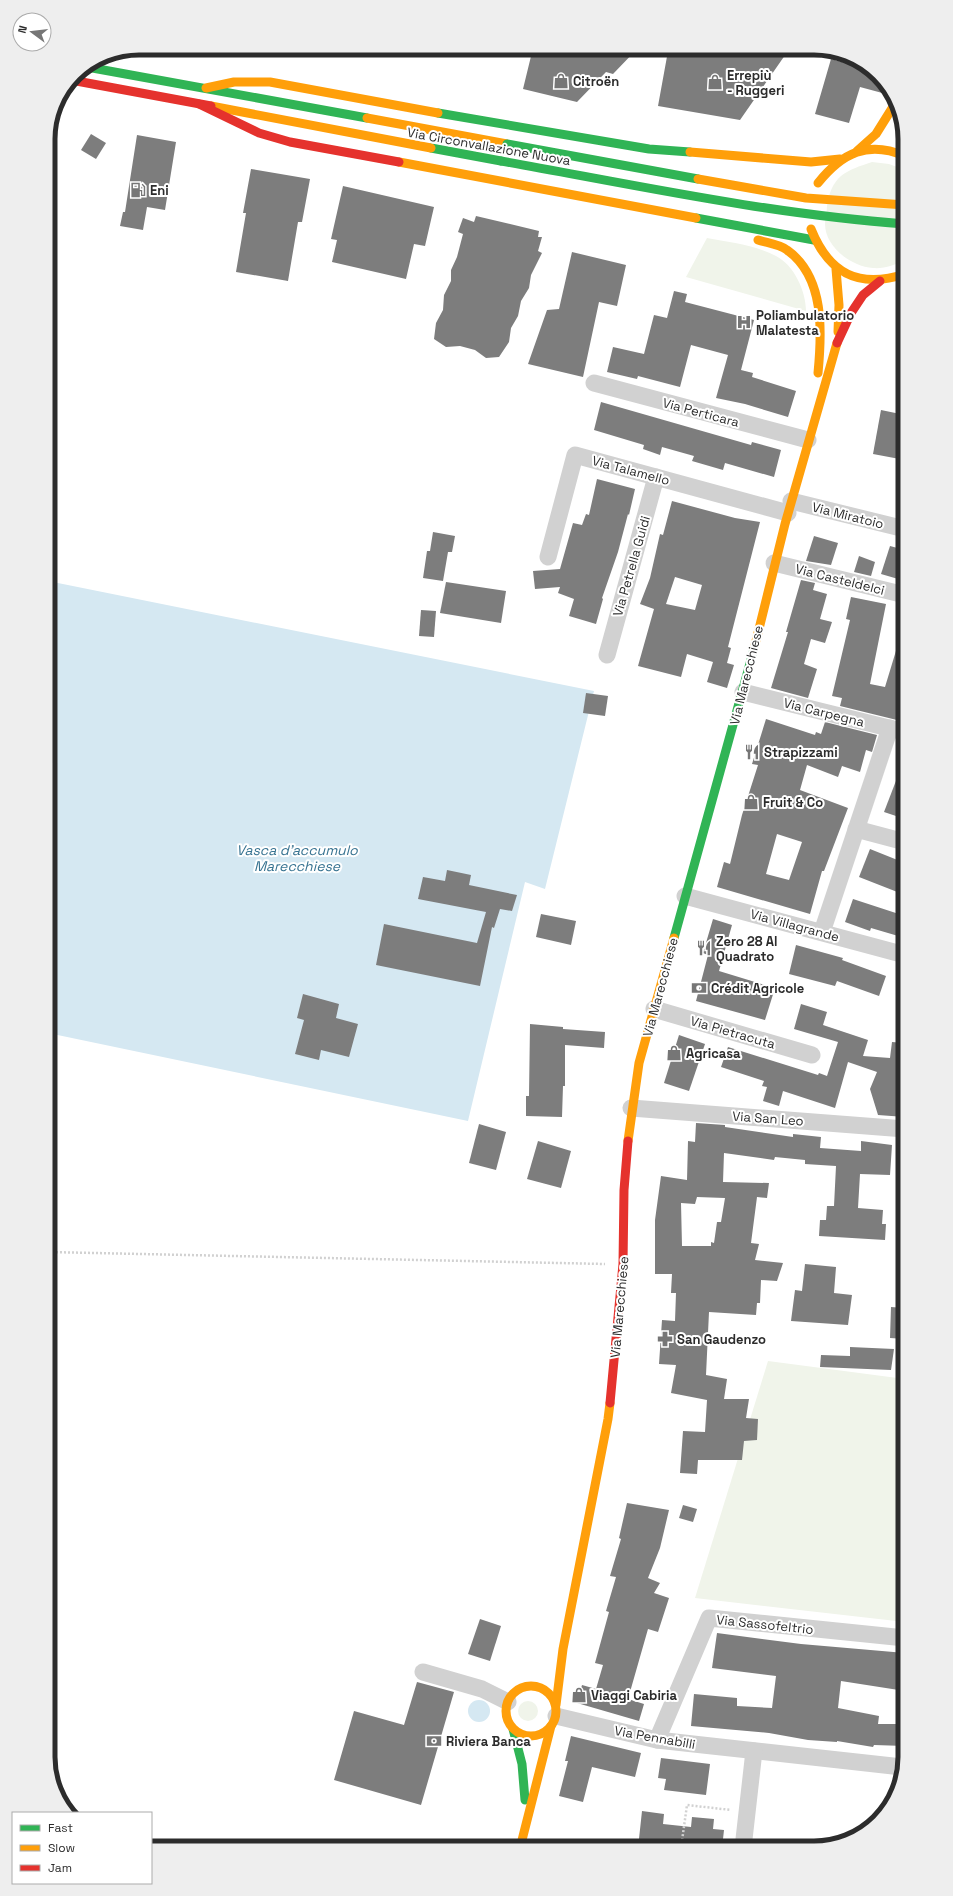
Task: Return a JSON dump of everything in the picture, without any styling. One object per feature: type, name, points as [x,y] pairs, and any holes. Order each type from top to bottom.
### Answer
[{"type":"main road","name":"Via Circonvallazione Nuova","points":[[93,68],[806,198],[898,204]]},
{"type":"main road","name":"Via Circonvallazione Nuova","points":[[79,81],[501,161],[761,208],[865,221],[898,223]]},
{"type":"main road","points":[[206,88],[234,82],[270,82],[418,110],[649,149],[811,162],[840,159]]},
{"type":"main road","points":[[199,104],[259,133],[290,142],[814,240]]},
{"type":"main road","points":[[857,151],[876,134],[892,108]]},
{"type":"main road","points":[[818,183],[826,171],[840,159],[865,148],[888,150],[898,154]]},
{"type":"main road","points":[[610,201],[745,237],[787,250],[801,262],[812,281],[819,314],[820,346],[814,419]]},
{"type":"main road","points":[[811,229],[814,240],[823,255],[836,268],[859,279],[880,281],[898,277]]},
{"type":"main road","name":"Via Marecchiese","points":[[836,268],[839,305],[838,340]]},
{"type":"main road","name":"Via Marecchiese","points":[[522,1841],[554,1716],[563,1649],[608,1419],[623,1264],[624,1190],[631,1108],[639,1063],[743,692],[789,507],[838,340],[851,313],[863,295],[880,281]]},
{"type":"main road","name":"Via Marecchiese","points":[[551,1667],[563,1649]]},
{"type":"main road","points":[[508,1702],[516,1691],[530,1686],[541,1678]]},
{"type":"main road","points":[[513,1729],[525,1736],[533,1736],[546,1731],[554,1716],[546,1691],[530,1686]]},
{"type":"main road","name":"Via Marecchiese","points":[[508,1702],[506,1716],[513,1729],[521,1754],[525,1783],[525,1825]]},
{"type":"street","name":"Via Perticara","points":[[594,383],[808,440]]},
{"type":"street","name":"Via Talamello","points":[[548,557],[575,456],[656,477],[789,507]]},
{"type":"street","name":"Via Petrella Guidi","points":[[607,655],[656,477]]},
{"type":"street","name":"Via Miratoio","points":[[789,507],[898,528]]},
{"type":"street","name":"Via Casteldelci","points":[[774,563],[898,593]]},
{"type":"street","name":"Via Carpegna","points":[[743,692],[897,730]]},
{"type":"street","points":[[822,932],[856,829],[897,730]]},
{"type":"street","points":[[856,829],[898,840]]},
{"type":"street","name":"Via Villagrande","points":[[685,896],[898,953]]},
{"type":"street","name":"Via Pietracuta","points":[[654,1008],[812,1055]]},
{"type":"street","name":"Via San Leo","points":[[631,1108],[898,1128]]},
{"type":"street","name":"Via Sassofeltrio","points":[[657,1740],[709,1618],[898,1637]]},
{"type":"street","points":[[423,1672],[482,1688],[508,1702]]},
{"type":"street","name":"Via Pennabilli","points":[[554,1716],[657,1740],[897,1766]]},
{"type":"street","points":[[744,1841],[754,1751]]},
{"type":"path","points":[[55,1252],[623,1264]]},
{"type":"path","points":[[683,1841],[687,1805],[748,1812]]},
{"type":"shaded area","points":[[872,162],[889,164],[898,167],[898,263],[881,268],[865,267],[857,264],[849,260],[835,248],[826,232],[825,224],[827,206],[831,190],[835,182],[841,176],[855,168]]},
{"type":"shaded area","points":[[707,238],[751,247],[768,252],[782,260],[798,279],[804,295],[806,311],[686,277]]},
{"type":"shaded area","points":[[768,1361],[898,1378],[898,1621],[695,1598]]},
{"type":"shaded area","points":[[524,1701],[532,1701],[538,1707],[538,1715],[532,1721],[524,1721],[518,1715],[518,1707]]},
{"type":"water","name":"Vasca d'accumulo Marecchiese","points":[[55,582],[594,691],[545,889],[525,882],[468,1121],[55,1034]]},
{"type":"water","points":[[479,1700],[487,1703],[490,1711],[487,1719],[479,1722],[471,1719],[468,1711],[471,1703]]},
{"type":"building","name":"Citroën","points":[[531,55],[631,55],[613,74],[606,72],[577,102],[523,89]]},
{"type":"building","name":"Errepiù - Ruggeri","points":[[667,55],[689,55],[700,57],[701,55],[785,55],[740,120],[658,106]]},
{"type":"building","points":[[831,59],[853,65],[861,69],[885,94],[860,87],[849,123],[815,114]]},
{"type":"building","points":[[91,134],[106,143],[96,159],[81,150]]},
{"type":"building","points":[[137,135],[176,142],[165,210],[147,207],[143,230],[120,226],[123,212],[125,212]]},
{"type":"building","points":[[251,169],[310,179],[302,222],[298,222],[288,281],[236,272],[246,213],[243,213]]},
{"type":"building","points":[[343,186],[434,207],[425,246],[414,244],[406,279],[332,262],[337,240],[331,239]]},
{"type":"building","points":[[476,216],[539,231],[538,237],[542,237],[538,251],[542,253],[531,275],[529,288],[521,301],[518,316],[511,328],[509,342],[499,357],[486,358],[475,350],[460,346],[446,347],[434,339],[436,323],[443,310],[444,295],[451,281],[451,270],[457,257],[463,234],[458,232],[463,218],[474,222]]},
{"type":"building","points":[[572,252],[626,265],[617,306],[599,302],[583,377],[528,364],[547,310],[559,309]]},
{"type":"building","points":[[674,291],[687,294],[685,302],[754,320],[741,370],[753,373],[752,377],[796,391],[788,417],[745,404],[716,398],[728,355],[691,345],[680,387],[638,376],[637,379],[607,372],[613,347],[644,354],[654,315],[667,318]]},
{"type":"building","points":[[601,402],[751,445],[752,442],[781,450],[774,477],[725,463],[723,470],[692,461],[694,456],[662,447],[660,455],[643,449],[644,445],[594,430]]},
{"type":"building","points":[[881,410],[898,414],[898,459],[873,454]]},
{"type":"building","points":[[597,479],[635,489],[618,552],[602,598],[596,624],[569,616],[574,599],[558,593],[560,587],[535,589],[533,571],[560,569],[573,523],[582,525],[586,514],[589,515]]},
{"type":"building","points":[[672,501],[735,518],[760,522],[728,647],[731,648],[727,663],[734,665],[727,688],[707,682],[713,662],[687,654],[681,677],[638,666],[654,609],[640,604],[650,578],[660,534],[663,535]],"holes":[[[675,577],[702,585],[695,610],[666,604]]]},
{"type":"building","points":[[433,532],[455,536],[452,552],[448,552],[443,581],[423,578],[427,551],[430,551]]},
{"type":"building","points":[[814,536],[838,543],[831,565],[806,561]]},
{"type":"building","points":[[890,546],[898,548],[898,579],[881,574]]},
{"type":"building","points":[[859,556],[875,562],[871,576],[854,572]]},
{"type":"building","points":[[801,580],[815,583],[813,590],[827,594],[820,619],[832,622],[825,643],[811,639],[804,664],[817,669],[808,698],[771,688],[788,632],[786,632]]},
{"type":"building","points":[[446,582],[506,591],[501,623],[440,613]]},
{"type":"building","points":[[851,597],[886,604],[870,684],[885,687],[898,644],[898,720],[840,706],[842,698],[832,696],[850,620],[846,619]]},
{"type":"building","points":[[421,610],[436,611],[434,637],[419,636]]},
{"type":"building","points":[[586,693],[608,696],[605,716],[583,713]]},
{"type":"building","points":[[766,719],[815,735],[816,732],[821,734],[825,722],[877,735],[872,752],[866,750],[860,772],[842,766],[838,777],[807,765],[800,790],[848,808],[824,871],[822,871],[810,914],[717,887],[724,862],[730,864],[742,815],[758,765],[752,764]],"holes":[[[777,834],[802,842],[789,880],[766,874]]]},
{"type":"building","points":[[898,776],[898,817],[884,812]]},
{"type":"building","points":[[870,849],[898,860],[898,892],[859,877]]},
{"type":"building","points":[[447,870],[471,875],[469,885],[517,895],[512,911],[500,909],[494,928],[492,927],[480,986],[376,965],[384,924],[477,943],[486,912],[418,899],[423,877],[445,881]]},
{"type":"building","points":[[853,899],[898,914],[898,936],[871,928],[870,931],[845,922]]},
{"type":"building","points":[[541,914],[576,921],[571,945],[536,937]]},
{"type":"building","points":[[713,919],[732,925],[719,971],[775,988],[765,1020],[696,1001],[708,955],[703,953]]},
{"type":"building","points":[[796,945],[843,958],[842,960],[886,976],[879,996],[837,981],[835,986],[789,974]]},
{"type":"building","points":[[303,994],[339,1004],[336,1018],[358,1024],[349,1057],[321,1050],[319,1060],[295,1054],[304,1020],[297,1018]]},
{"type":"building","points":[[801,1004],[827,1012],[823,1025],[868,1040],[863,1056],[890,1058],[892,1042],[898,1042],[898,1116],[878,1115],[870,1089],[877,1072],[848,1062],[835,1108],[783,1091],[779,1106],[763,1101],[767,1087],[762,1086],[764,1081],[721,1067],[728,1047],[818,1075],[819,1073],[827,1076],[838,1042],[794,1029]]},
{"type":"building","points":[[530,1024],[563,1027],[563,1029],[605,1032],[604,1048],[565,1045],[565,1086],[563,1086],[562,1117],[526,1116],[526,1096],[529,1096]]},
{"type":"building","points":[[679,1035],[705,1044],[689,1091],[664,1083]]},
{"type":"building","points":[[696,1123],[725,1125],[725,1127],[793,1137],[793,1134],[821,1137],[820,1148],[861,1151],[861,1141],[892,1145],[890,1175],[860,1174],[858,1208],[883,1210],[882,1224],[886,1224],[885,1240],[819,1236],[820,1220],[826,1220],[827,1206],[834,1206],[836,1166],[805,1164],[805,1160],[775,1157],[774,1160],[724,1153],[723,1182],[769,1183],[767,1198],[757,1197],[751,1243],[759,1244],[755,1260],[783,1263],[777,1281],[761,1280],[760,1303],[757,1303],[756,1315],[709,1312],[706,1375],[727,1379],[724,1399],[749,1399],[746,1418],[758,1419],[757,1440],[744,1441],[742,1460],[698,1460],[697,1474],[680,1473],[683,1431],[705,1432],[707,1400],[671,1393],[676,1365],[659,1364],[662,1320],[675,1321],[676,1293],[671,1293],[672,1274],[655,1274],[655,1220],[661,1176],[687,1180],[688,1141],[695,1142]],"holes":[[[697,1197],[725,1198],[721,1222],[717,1222],[714,1243],[711,1242],[711,1246],[682,1246],[681,1203],[695,1204]]]},
{"type":"building","points":[[479,1124],[506,1132],[496,1170],[469,1163]]},
{"type":"building","points":[[538,1141],[571,1151],[561,1188],[527,1179]]},
{"type":"building","points":[[805,1264],[836,1267],[834,1293],[852,1295],[848,1325],[791,1321],[795,1290],[802,1291]]},
{"type":"building","points":[[891,1307],[898,1308],[898,1339],[890,1338]]},
{"type":"building","points":[[850,1347],[894,1349],[891,1370],[820,1367],[821,1355],[850,1356]]},
{"type":"building","points":[[627,1503],[669,1510],[660,1548],[648,1578],[660,1583],[654,1593],[669,1598],[658,1632],[648,1629],[628,1699],[644,1704],[639,1721],[577,1703],[582,1685],[596,1689],[603,1665],[595,1663],[609,1612],[606,1611],[616,1577],[610,1576],[621,1539],[619,1538]]},
{"type":"building","points":[[683,1505],[697,1509],[693,1522],[679,1518]]},
{"type":"building","points":[[480,1619],[501,1626],[490,1661],[468,1654]]},
{"type":"building","points":[[717,1633],[801,1644],[898,1652],[898,1690],[841,1681],[838,1708],[879,1716],[878,1724],[898,1724],[898,1746],[874,1745],[873,1747],[837,1741],[808,1740],[769,1733],[691,1726],[694,1694],[737,1698],[737,1706],[772,1708],[776,1676],[712,1668]]},
{"type":"building","points":[[417,1682],[454,1692],[421,1805],[334,1780],[354,1711],[404,1725]]},
{"type":"building","points":[[571,1736],[641,1753],[635,1777],[592,1767],[583,1802],[559,1796],[568,1761],[565,1761]]},
{"type":"building","points":[[661,1758],[710,1764],[706,1795],[664,1790],[666,1779],[658,1778]]},
{"type":"building","points":[[642,1811],[664,1814],[663,1824],[691,1827],[692,1817],[714,1819],[713,1829],[724,1830],[723,1841],[639,1841]]},
{"type":"traffic: fast","points":[[93,68],[367,118]]},
{"type":"traffic: fast","points":[[438,113],[649,149],[690,152]]},
{"type":"traffic: fast","points":[[507,144],[698,179]]},
{"type":"traffic: fast","points":[[431,148],[501,161]]},
{"type":"traffic: fast","points":[[501,161],[702,198],[803,213],[898,223]]},
{"type":"traffic: fast","points":[[696,218],[814,240]]},
{"type":"traffic: fast","points":[[674,938],[754,649]]},
{"type":"traffic: fast","points":[[513,1729],[522,1764],[525,1800]]},
{"type":"traffic: slow","points":[[206,88],[234,82],[270,82],[438,113]]},
{"type":"traffic: slow","points":[[211,106],[431,148]]},
{"type":"traffic: slow","points":[[857,151],[876,134],[892,108]]},
{"type":"traffic: slow","points":[[367,118],[507,144]]},
{"type":"traffic: slow","points":[[818,183],[837,164],[846,157],[857,152],[879,149],[898,153]]},
{"type":"traffic: slow","points":[[690,152],[811,162],[840,159]]},
{"type":"traffic: slow","points":[[399,162],[696,218]]},
{"type":"traffic: slow","points":[[698,179],[806,198],[898,205]]},
{"type":"traffic: slow","points":[[811,229],[818,244],[827,257],[837,267],[848,274],[873,280],[898,276]]},
{"type":"traffic: slow","points":[[758,240],[777,245],[787,250],[799,261],[815,290],[820,323],[818,373]]},
{"type":"traffic: slow","points":[[836,269],[839,305],[838,332]]},
{"type":"traffic: slow","points":[[754,649],[785,524],[837,343]]},
{"type":"traffic: slow","points":[[628,1141],[639,1063],[674,938]]},
{"type":"traffic: slow","points":[[556,1705],[563,1649],[610,1403]]},
{"type":"traffic: slow","points":[[526,1686],[536,1686],[549,1693],[556,1706],[556,1711],[556,1716],[549,1729],[536,1736],[526,1736],[517,1732],[510,1725],[506,1716],[506,1706],[510,1697],[517,1690],[526,1686]]},
{"type":"traffic: slow","points":[[522,1841],[551,1726]]},
{"type":"traffic: jam","points":[[79,81],[211,106]]},
{"type":"traffic: jam","points":[[199,104],[259,133],[290,142],[399,162]]},
{"type":"traffic: jam","points":[[837,343],[851,313],[863,295],[880,281]]},
{"type":"traffic: jam","points":[[610,1403],[623,1264],[624,1190],[628,1141]]},
{"type":"place","name":"Citroën","points":[[561,81]]},
{"type":"place","name":"Errepiù - Ruggeri","points":[[715,82]]},
{"type":"place","name":"Eni","points":[[138,190]]},
{"type":"place","name":"Poliambulatorio Malatesta","points":[[744,322]]},
{"type":"place","name":"Strapizzami","points":[[752,752]]},
{"type":"place","name":"Fruit & Co","points":[[751,802]]},
{"type":"place","name":"Zero 28 Al Quadrato","points":[[704,948]]},
{"type":"place","name":"Crédit Agricole","points":[[699,988]]},
{"type":"place","name":"Agricasa","points":[[674,1053]]},
{"type":"place","name":"San Gaudenzo","points":[[665,1339]]},
{"type":"place","name":"Viaggi Cabiria","points":[[579,1695]]},
{"type":"place","name":"Riviera Banca","points":[[434,1741]]}]
